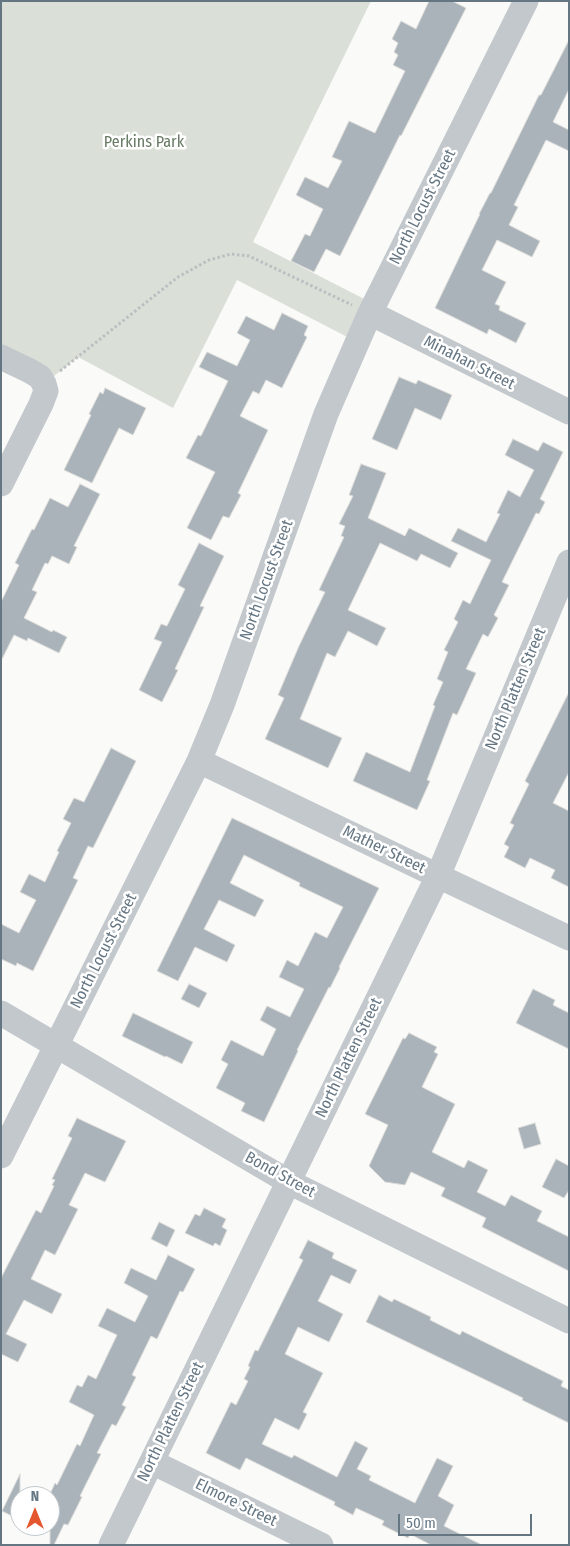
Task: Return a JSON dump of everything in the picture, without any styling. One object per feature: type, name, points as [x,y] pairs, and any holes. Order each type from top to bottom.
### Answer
[{"type":"street","name":"North Locust Street","points":[[1,1156],[200,761],[222,705],[326,414],[370,313],[526,1]]},
{"type":"street","name":"Minahan Street","points":[[370,313],[569,412]]},
{"type":"street","points":[[1,357],[40,377],[46,391],[1,484]]},
{"type":"street","name":"North Platten Street","points":[[111,1545],[438,876],[569,562]]},
{"type":"street","name":"Mather Street","points":[[200,761],[569,938]]},
{"type":"street","name":"Bond Street","points":[[1,1013],[289,1182],[569,1321]]},
{"type":"street","name":"Elmore Street","points":[[152,1462],[321,1545]]},
{"type":"path","points":[[44,384],[178,277],[209,260],[231,254],[249,256],[370,313]]},
{"type":"green space","name":"Perkins Park","points":[[1,1],[371,1],[253,242],[374,304],[357,342],[237,280],[173,408],[78,357],[44,384],[1,363]]},
{"type":"building","points":[[429,1],[452,1],[466,8],[340,256],[326,249],[314,272],[291,261],[305,234],[310,236],[323,209],[296,195],[305,177],[328,188],[342,161],[332,157],[349,121],[375,133],[405,71],[393,65],[398,55],[394,52],[398,43],[392,39],[401,21],[416,29]]},
{"type":"building","points":[[569,40],[569,89],[553,122],[569,130],[569,151],[546,140],[514,205],[518,207],[509,225],[540,241],[532,257],[497,240],[482,270],[506,282],[495,304],[500,306],[499,310],[526,323],[516,343],[489,329],[487,334],[435,308],[479,214]]},
{"type":"building","points":[[282,313],[308,326],[304,335],[307,337],[282,388],[266,380],[259,394],[253,391],[240,416],[268,430],[238,493],[241,495],[229,518],[223,516],[211,540],[187,528],[215,472],[186,458],[198,435],[201,436],[228,381],[199,367],[207,352],[237,366],[250,340],[237,333],[246,316],[274,330]]},
{"type":"building","points":[[399,377],[416,384],[418,380],[452,395],[441,420],[415,408],[397,450],[372,439]]},
{"type":"building","points":[[105,388],[146,408],[133,435],[119,428],[92,483],[64,470],[100,392],[103,394]]},
{"type":"building","points":[[513,439],[538,451],[543,442],[563,452],[540,499],[545,502],[539,514],[536,513],[502,582],[509,585],[494,615],[498,618],[488,637],[483,634],[466,669],[476,673],[457,715],[453,713],[427,780],[430,781],[417,810],[353,781],[366,752],[410,772],[443,682],[437,679],[448,652],[444,650],[458,622],[454,619],[463,600],[470,604],[491,560],[451,541],[458,528],[486,542],[500,514],[497,513],[508,490],[520,497],[534,470],[505,455]]},
{"type":"building","points":[[361,464],[386,473],[368,518],[405,536],[409,528],[458,553],[450,568],[421,554],[417,561],[380,543],[348,610],[386,628],[377,646],[348,631],[335,657],[327,653],[300,719],[342,738],[328,768],[265,739],[284,698],[278,695],[325,592],[319,590],[344,537],[341,536],[345,526],[339,524],[353,496],[349,495]]},
{"type":"building","points":[[80,484],[100,494],[74,546],[77,547],[69,564],[52,556],[48,564],[45,563],[32,590],[37,592],[24,618],[67,637],[59,653],[28,638],[27,641],[14,635],[1,661],[1,602],[19,565],[15,563],[50,498],[68,507]]},
{"type":"building","points":[[199,543],[224,556],[200,606],[204,607],[175,669],[178,670],[162,702],[139,690],[162,642],[154,639],[161,624],[167,626],[185,589],[178,585]]},
{"type":"building","points":[[569,692],[569,772],[553,803],[569,811],[569,887],[551,878],[555,870],[530,858],[525,868],[504,857],[509,847],[504,844],[514,825],[510,823],[529,784],[525,781]]},
{"type":"building","points":[[111,748],[136,761],[93,848],[88,846],[73,878],[78,880],[33,971],[17,963],[16,966],[1,959],[1,924],[19,933],[36,900],[20,892],[29,874],[45,882],[59,852],[57,851],[71,823],[63,819],[74,798],[84,802]]},
{"type":"building","points":[[232,818],[379,888],[297,1050],[264,1122],[241,1111],[245,1103],[216,1088],[228,1064],[221,1060],[231,1040],[263,1056],[276,1029],[260,1020],[267,1006],[290,1017],[304,989],[279,977],[287,960],[298,966],[315,932],[327,938],[343,907],[299,886],[300,883],[244,855],[230,883],[264,900],[255,917],[219,900],[204,929],[235,945],[227,962],[195,947],[178,981],[157,971]]},
{"type":"building","points":[[189,984],[207,993],[199,1008],[181,999]]},
{"type":"building","points":[[533,989],[555,1000],[553,1005],[569,1013],[569,1049],[516,1023]]},
{"type":"building","points":[[133,1013],[193,1042],[182,1064],[122,1036]]},
{"type":"building","points":[[409,1033],[437,1047],[434,1052],[438,1054],[422,1087],[455,1104],[432,1152],[464,1168],[468,1160],[488,1170],[477,1192],[505,1206],[511,1195],[542,1211],[537,1221],[569,1237],[569,1271],[482,1227],[486,1218],[441,1196],[445,1188],[411,1172],[405,1185],[385,1182],[369,1166],[388,1125],[365,1114],[403,1038],[405,1039]]},
{"type":"building","points":[[77,1118],[126,1141],[105,1182],[85,1173],[69,1205],[78,1209],[55,1255],[45,1250],[31,1279],[62,1294],[52,1314],[24,1300],[6,1334],[27,1344],[18,1362],[1,1354],[1,1278],[36,1210],[41,1213],[54,1186],[52,1185],[55,1180],[52,1179],[72,1138],[68,1136]]},
{"type":"building","points":[[535,1123],[541,1144],[524,1149],[518,1128]]},
{"type":"building","points":[[556,1159],[569,1166],[569,1190],[564,1198],[542,1187]]},
{"type":"building","points":[[204,1208],[226,1219],[222,1227],[227,1230],[220,1246],[215,1243],[213,1246],[185,1233],[195,1214],[200,1216]]},
{"type":"building","points":[[159,1222],[175,1230],[167,1247],[151,1239]]},
{"type":"building","points":[[308,1240],[334,1253],[332,1258],[357,1270],[350,1284],[331,1275],[318,1301],[343,1314],[329,1342],[298,1327],[285,1354],[323,1373],[303,1412],[307,1414],[299,1430],[275,1418],[262,1444],[292,1458],[294,1455],[337,1477],[355,1441],[368,1448],[357,1469],[371,1476],[369,1480],[415,1503],[437,1458],[453,1466],[438,1496],[454,1505],[444,1526],[482,1545],[431,1545],[410,1534],[408,1538],[382,1525],[384,1521],[356,1508],[353,1515],[334,1505],[335,1502],[246,1458],[240,1470],[206,1453],[231,1402],[236,1405],[248,1381],[244,1379],[250,1367],[248,1366],[255,1350],[258,1351],[303,1260],[299,1258]]},
{"type":"building","points":[[168,1255],[195,1269],[183,1292],[180,1291],[157,1339],[151,1336],[132,1375],[136,1377],[122,1405],[126,1407],[116,1426],[112,1424],[97,1453],[101,1454],[80,1496],[82,1497],[68,1525],[64,1524],[60,1532],[60,1486],[54,1486],[55,1483],[57,1485],[77,1444],[80,1446],[94,1415],[69,1402],[77,1385],[82,1387],[88,1375],[96,1379],[117,1335],[98,1326],[107,1308],[135,1322],[148,1296],[124,1283],[131,1268],[156,1280]]},
{"type":"building","points":[[379,1295],[392,1302],[394,1299],[431,1317],[430,1320],[460,1335],[462,1331],[563,1381],[561,1386],[569,1390],[569,1423],[522,1400],[523,1398],[366,1322]]},
{"type":"building","points":[[20,1474],[20,1486],[14,1486]]},
{"type":"building","points":[[10,1495],[10,1515],[2,1511]]},
{"type":"building","points":[[50,1536],[58,1536],[54,1545],[50,1545]]}]
